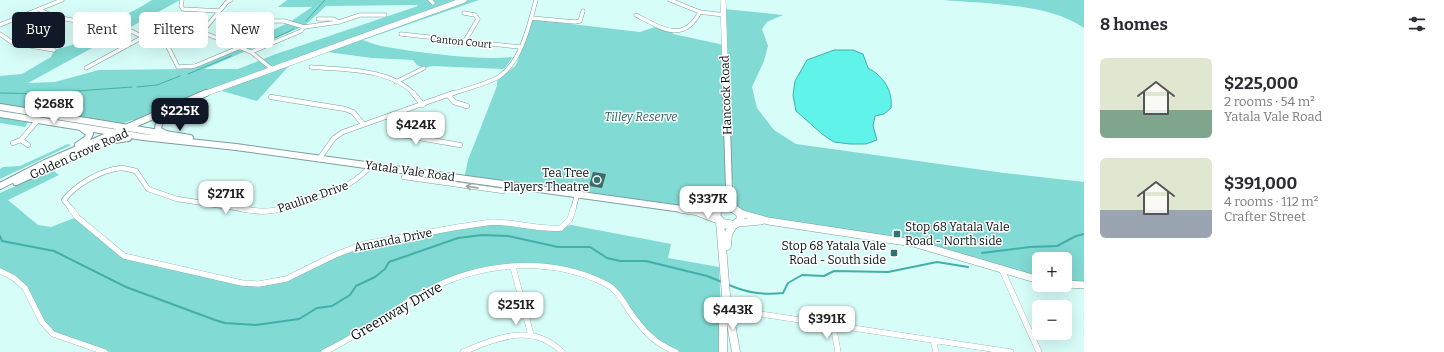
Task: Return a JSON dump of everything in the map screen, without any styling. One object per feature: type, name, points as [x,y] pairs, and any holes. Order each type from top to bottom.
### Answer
[{"type":"main road","name":"Golden Grove Road","points":[[0,187],[108,141],[125,131],[198,96],[269,69],[464,0]]},
{"type":"main road","name":"Hancock Road","points":[[723,0],[729,190],[737,212]]},
{"type":"main road","name":"Golden Grove Road","points":[[125,131],[176,111],[269,69]]},
{"type":"main road","points":[[0,107],[125,131]]},
{"type":"main road","points":[[167,134],[160,131],[157,126],[161,120],[176,111]]},
{"type":"main road","points":[[0,114],[116,132],[125,131]]},
{"type":"main road","points":[[45,163],[83,142],[90,134],[87,130],[54,122]]},
{"type":"main road","points":[[133,129],[181,136],[236,147]]},
{"type":"main road","name":"Yatala Vale Road","points":[[125,131],[157,139],[236,147],[319,158],[696,211],[719,220],[736,224]]},
{"type":"main road","name":"Golden Grove Road","points":[[0,187],[45,163],[116,132]]},
{"type":"main road","points":[[108,141],[122,138],[157,139]]},
{"type":"main road","name":"Hancock Road","points":[[719,220],[716,213],[729,190]]},
{"type":"main road","name":"Yatala Vale Road","points":[[696,211],[720,208],[737,212]]},
{"type":"main road","points":[[724,257],[728,234],[741,218],[737,212]]},
{"type":"main road","points":[[719,220],[724,257],[726,309],[724,352]]},
{"type":"main road","points":[[726,309],[736,352]]},
{"type":"street","points":[[0,25],[62,0]]},
{"type":"street","points":[[182,0],[181,6],[183,9],[218,11]]},
{"type":"street","points":[[208,23],[218,11],[231,0]]},
{"type":"street","points":[[430,0],[433,3]]},
{"type":"street","points":[[319,158],[338,134],[363,124],[388,118],[499,77],[513,64],[531,18],[536,0]]},
{"type":"street","points":[[672,0],[700,12],[724,15]]},
{"type":"street","points":[[40,10],[55,17],[73,20]]},
{"type":"street","points":[[531,18],[575,22],[580,21],[583,11]]},
{"type":"street","points":[[636,15],[667,30],[675,32],[691,26],[696,21],[700,12]]},
{"type":"street","points":[[464,14],[476,15],[478,19],[465,41]]},
{"type":"street","points":[[373,15],[378,19]]},
{"type":"street","points":[[274,21],[288,22],[304,27],[339,22],[360,16],[385,15]]},
{"type":"street","points":[[318,19],[333,19],[339,22]]},
{"type":"street","points":[[251,52],[301,31],[304,27]]},
{"type":"street","points":[[131,31],[139,35]]},
{"type":"street","name":"Canton Court","points":[[401,34],[520,47]]},
{"type":"street","points":[[1,36],[13,43],[54,50]]},
{"type":"street","points":[[86,68],[139,39]]},
{"type":"street","points":[[168,48],[178,67],[195,66],[238,48],[251,52],[269,69]]},
{"type":"street","points":[[311,67],[367,73],[396,82],[409,90],[423,105]]},
{"type":"street","points":[[396,82],[424,68]]},
{"type":"street","points":[[449,96],[454,102],[467,106]]},
{"type":"street","points":[[271,97],[346,108],[353,112],[363,124]]},
{"type":"street","points":[[388,118],[402,135],[460,145]]},
{"type":"street","points":[[13,143],[22,140],[38,120]]},
{"type":"street","points":[[22,140],[28,145]]},
{"type":"street","name":"Pauline Drive","points":[[73,190],[104,172],[115,168],[129,168],[136,171],[148,189],[176,199],[255,211],[274,211],[339,190],[360,178],[371,166]]},
{"type":"street","name":"Amanda Drive","points":[[73,190],[64,200],[71,210],[77,217],[124,256],[242,284],[258,285],[294,277],[334,254],[358,245],[456,228],[496,223],[510,222],[552,229],[561,228],[570,219],[577,195]]},
{"type":"street","points":[[737,212],[768,221],[913,243],[1032,278]]},
{"type":"street","points":[[736,224],[768,221]]},
{"type":"street","name":"Greenway Drive","points":[[324,352],[437,285],[474,272],[494,268],[537,266],[570,271],[610,286],[646,335],[669,350],[676,352]]},
{"type":"street","points":[[513,267],[531,336]]},
{"type":"street","points":[[1001,268],[1039,352]]},
{"type":"street","points":[[0,271],[11,276],[26,289],[42,324],[48,331],[105,352]]},
{"type":"street","points":[[1072,284],[1084,285]]},
{"type":"street","points":[[726,309],[1011,352]]},
{"type":"street","points":[[833,324],[838,352]]},
{"type":"street","points":[[463,352],[490,340],[511,335],[531,336],[548,340],[562,352]]},
{"type":"street","points":[[932,340],[936,352]]},
{"type":"green space","points":[[152,0],[180,0],[158,12],[139,12],[139,22],[131,27],[130,12]]},
{"type":"green space","points":[[287,0],[479,0],[363,40],[387,47],[436,54],[500,58],[513,57],[504,69],[432,66],[424,68],[417,65],[413,60],[372,58],[327,52],[289,66],[257,101],[222,91],[254,76],[143,120],[132,120],[115,126],[0,107],[0,76],[22,74],[51,57],[54,50],[72,45],[73,48],[92,48],[28,83],[55,82],[99,70],[191,69],[235,48],[253,48],[204,69],[238,69],[276,54],[418,6],[326,6],[304,26],[274,39],[274,30],[290,22],[312,7],[278,7]]},
{"type":"green space","points":[[943,0],[1084,0],[1084,28],[1069,20],[1035,9],[997,4]]},
{"type":"green space","name":"Tilley Reserve","points":[[724,9],[783,15],[767,22],[762,29],[768,46],[764,61],[752,87],[757,108],[774,130],[796,144],[1004,173],[1084,182],[1084,285],[1072,284],[1072,252],[1032,252],[1032,277],[933,247],[760,221],[738,212],[728,155],[729,190],[723,207],[707,210],[464,179],[468,160],[497,86],[497,81],[516,65],[532,21],[536,20],[640,32],[658,26],[672,32],[673,34],[724,45]]},
{"type":"green space","points":[[0,117],[28,122],[25,127],[0,123]]},
{"type":"green space","points":[[68,144],[71,145],[0,179],[0,169],[3,167],[20,166]]},
{"type":"green space","points":[[52,170],[59,175],[8,200],[38,225],[51,227],[77,217],[121,253],[250,284],[285,280],[345,250],[402,237],[503,222],[552,229],[571,225],[671,244],[668,258],[719,267],[723,352],[677,352],[654,341],[610,286],[554,268],[489,266],[450,280],[324,352],[110,352],[48,331],[26,289],[0,271],[0,193]]},
{"type":"shaded area","points":[[834,50],[853,50],[863,54],[868,68],[882,79],[889,90],[891,108],[884,114],[875,116],[873,126],[877,140],[866,144],[834,142],[822,134],[796,111],[793,95],[795,81],[807,60]]},
{"type":"building","name":"Tea Tree Players Theatre","points":[[593,172],[606,174],[602,188],[589,186]]},
{"type":"waterway","points":[[306,21],[325,0]]},
{"type":"waterway","points":[[275,38],[294,29]]},
{"type":"waterway","points":[[188,74],[231,56]]},
{"type":"waterway","points":[[137,87],[157,85],[180,76]]},
{"type":"waterway","points":[[66,93],[132,87]]},
{"type":"waterway","points":[[0,93],[49,94]]},
{"type":"waterway","points":[[41,93],[49,94]]},
{"type":"waterway","points":[[49,94],[59,95],[66,93]]},
{"type":"waterway","points":[[61,94],[66,93]]},
{"type":"waterway","points":[[982,253],[1030,247],[1057,246],[1076,236],[1084,234]]},
{"type":"waterway","points":[[0,236],[2,241],[54,251],[126,287],[215,320],[225,323],[256,325],[299,319],[317,308],[332,306],[350,295],[356,286],[375,277],[385,269],[389,262],[458,238],[482,235],[508,236],[558,247],[590,247],[607,258],[620,261],[646,261],[707,276],[722,282]]},
{"type":"waterway","points":[[729,285],[749,292],[776,294],[783,293],[788,283],[802,275],[824,276],[834,271],[888,272],[937,262],[968,267]]},
{"type":"place","name":"Tea Tree Players Theatre","points":[[597,180]]},
{"type":"place","name":"Stop 68 Yatala Vale Road - North side","points":[[897,234]]},
{"type":"place","name":"Stop 68 Yatala Vale Road - South side","points":[[894,253]]}]
